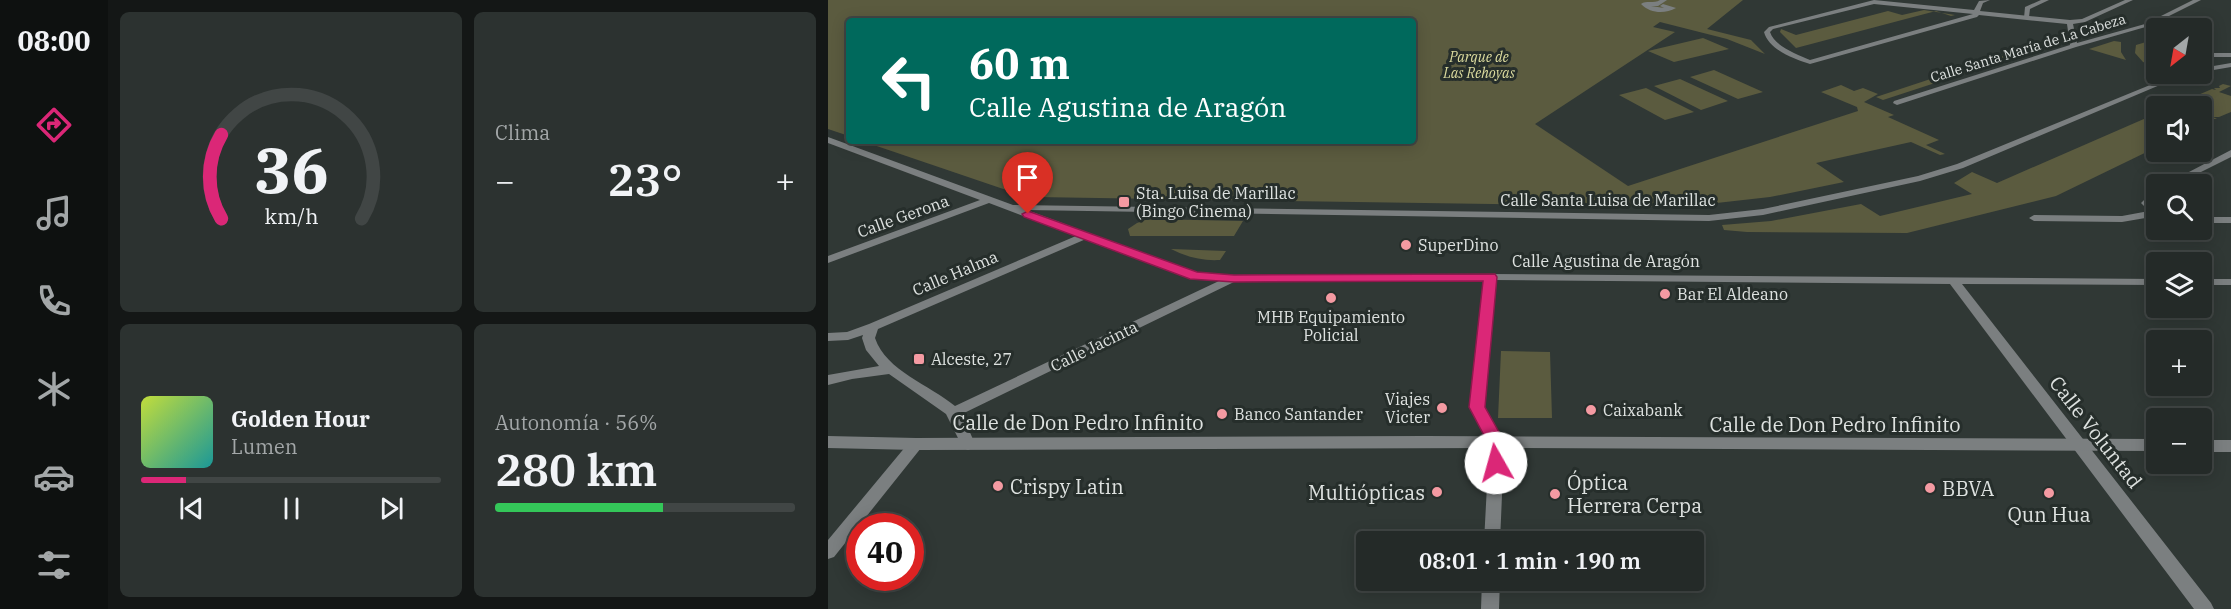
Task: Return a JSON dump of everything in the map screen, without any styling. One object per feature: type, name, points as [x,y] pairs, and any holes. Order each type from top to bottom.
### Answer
[{"type":"street","points":[[1664,0],[1656,5],[1644,4],[1650,8],[1667,10],[1673,8],[1663,6],[1673,0]]},
{"type":"street","points":[[2026,18],[2027,8],[2046,0]]},
{"type":"street","points":[[1981,1],[1977,12],[1975,16],[1810,62],[1783,49],[1769,39],[1767,32],[1771,28],[1874,2],[1977,12],[2070,22],[2083,21],[2130,0]]},
{"type":"street","name":"Calle Santa María de La Cabeza","points":[[1897,103],[2147,25],[2198,0]]},
{"type":"street","points":[[2070,22],[2074,46]]},
{"type":"street","points":[[2212,55],[2231,55]]},
{"type":"street","points":[[2212,68],[2231,65]]},
{"type":"street","name":"Calle Santa Luisa de Marillac","points":[[1010,207],[1709,218],[1763,212],[1920,178],[1960,166],[2158,84]]},
{"type":"street","name":"Calle Agustina de Aragón","points":[[828,140],[1195,276],[1234,279],[1490,277],[2146,282]]},
{"type":"street","points":[[828,151],[844,145]]},
{"type":"street","points":[[2190,174],[2231,153]]},
{"type":"street","name":"Calle Gerona","points":[[828,260],[989,200]]},
{"type":"street","points":[[2034,218],[2122,219],[2146,215]]},
{"type":"street","points":[[2212,220],[2231,220]]},
{"type":"street","name":"Calle Halma","points":[[828,337],[848,336],[873,327],[1084,236]]},
{"type":"street","points":[[1490,277],[1477,407],[1497,443],[1493,531]]},
{"type":"street","name":"Calle Jacinta","points":[[954,412],[1234,279]]},
{"type":"street","name":"Calle Voluntad","points":[[1953,280],[2205,609]]},
{"type":"street","points":[[2212,282],[2231,282]]},
{"type":"street","points":[[873,327],[867,333],[866,340],[869,348],[890,369],[954,412],[968,444]]},
{"type":"street","points":[[828,380],[890,369]]},
{"type":"street","name":"Calle de Don Pedro Infinito","points":[[828,442],[2146,445]]},
{"type":"street","points":[[828,552],[916,444]]},
{"type":"street","points":[[2212,446],[2231,446]]},
{"type":"street","points":[[1490,609],[1491,591]]},
{"type":"green space","name":"Parque de Las Rehoyas","points":[[828,0],[1743,0],[1707,29],[1751,40],[1765,54],[1727,39],[1660,22],[1653,27],[1675,32],[1535,124],[1628,186],[1858,111],[1857,107],[1821,92],[1841,85],[1854,91],[1863,88],[1878,94],[1864,102],[1894,115],[1888,117],[1939,140],[1926,145],[1945,154],[1940,155],[1911,142],[1816,163],[1844,182],[1770,197],[1681,207],[1035,197],[1018,194],[871,144],[1416,144],[1416,18],[846,18],[846,135],[828,129]]},
{"type":"green space","points":[[1924,10],[1934,12],[1796,48],[1780,32],[1781,29],[1796,35],[1888,11],[1902,15]]},
{"type":"green space","points":[[1703,38],[1729,49],[1674,62],[1648,51]]},
{"type":"green space","points":[[2114,41],[2121,42],[2121,52],[2126,60],[2089,49]]},
{"type":"green space","points":[[2044,42],[2052,44],[1984,67],[1976,65]]},
{"type":"green space","points":[[2146,42],[2146,63],[2135,53],[2136,45]]},
{"type":"green space","points":[[1973,65],[1981,68],[1883,100],[1876,97]]},
{"type":"green space","points":[[1714,70],[1763,92],[1738,99],[1690,77]]},
{"type":"green space","points":[[1680,79],[1728,101],[1701,110],[1654,86]]},
{"type":"green space","points":[[2223,84],[2231,86],[2219,92],[2231,96],[2231,112],[2213,117],[2217,119],[2212,119],[2212,96],[2198,95],[2212,89],[2216,90],[2214,88],[2220,88],[2219,86]]},
{"type":"green space","points":[[1646,88],[1694,112],[1665,120],[1619,95]]},
{"type":"green space","points":[[2146,118],[2146,152],[2056,196],[1907,233],[1747,232],[1724,230],[1722,225],[1771,221],[1861,204],[1880,216],[1972,194],[1954,183],[1972,172],[1997,183]]},
{"type":"green space","points":[[1148,219],[1243,221],[1234,236],[1130,236],[1128,229]]},
{"type":"green space","points":[[1171,249],[1226,251],[1220,260],[1207,260]]},
{"type":"green space","points":[[1501,351],[1550,352],[1552,418],[1498,418]]},
{"type":"place","name":"Sta. Luisa de Marillac (Bingo Cinema)","points":[[1124,202]]},
{"type":"place","name":"SuperDino","points":[[1406,245]]},
{"type":"place","name":"Bar El Aldeano","points":[[1665,294]]},
{"type":"place","name":"MHB Equipamiento Policial","points":[[1331,298]]},
{"type":"place","name":"Alceste, 27","points":[[919,359]]},
{"type":"place","name":"Viajes Victer","points":[[1442,408]]},
{"type":"place","name":"Caixabank","points":[[1591,410]]},
{"type":"place","name":"Banco Santander","points":[[1222,414]]},
{"type":"place","name":"Crispy Latin","points":[[998,486]]},
{"type":"place","name":"BBVA","points":[[1930,488]]},
{"type":"place","name":"Multiópticas","points":[[1437,492]]},
{"type":"place","name":"Qun Hua","points":[[2049,493]]},
{"type":"place","name":"Óptica Herrera Cerpa","points":[[1555,494]]},
{"type":"route","points":[[1028,214],[1195,276],[1234,279],[1490,277],[1477,407],[1497,443],[1496,463]]}]
